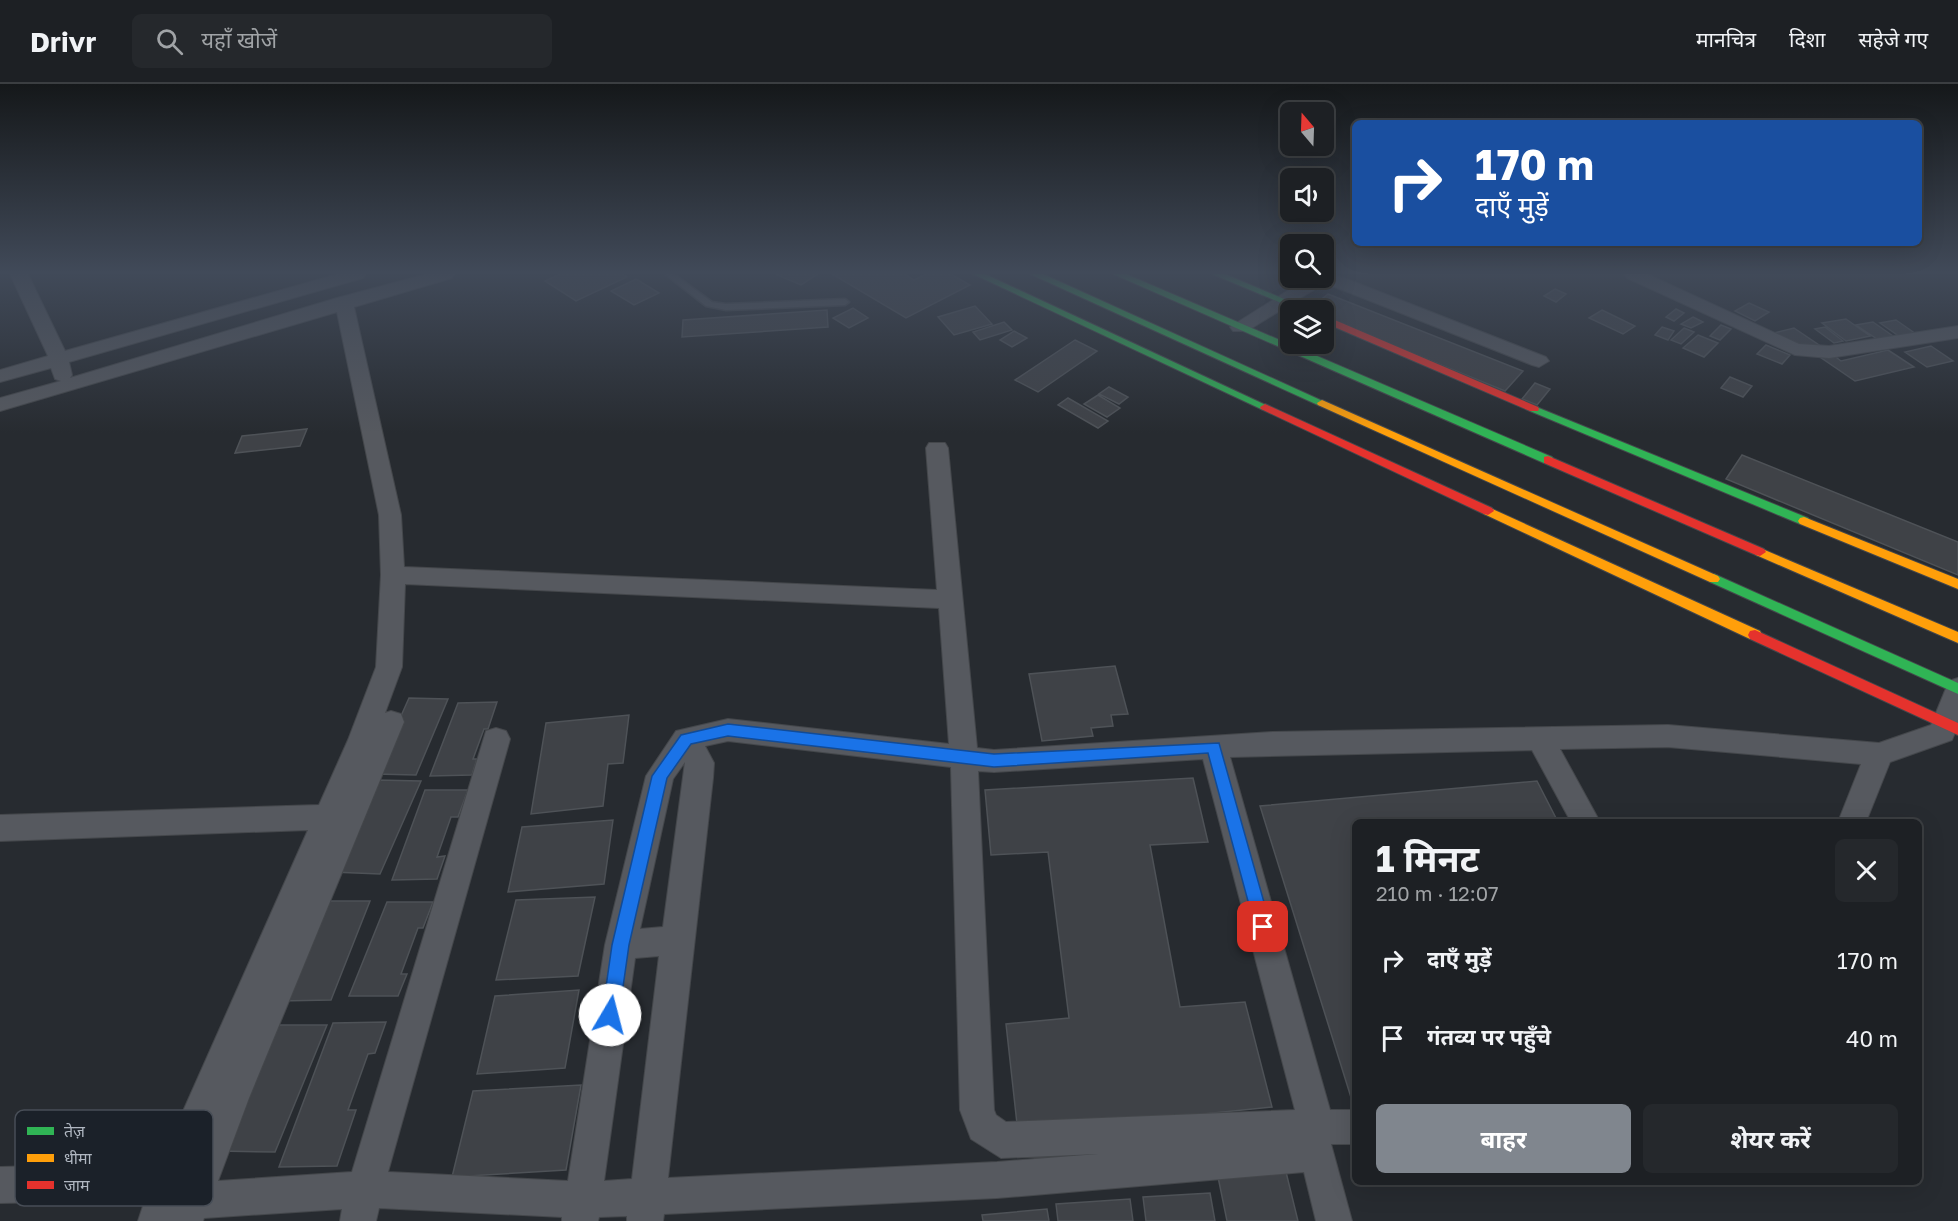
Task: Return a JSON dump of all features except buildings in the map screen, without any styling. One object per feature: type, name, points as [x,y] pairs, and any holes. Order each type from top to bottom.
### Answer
[{"type":"main road","points":[[1093,327],[1951,726]]},
{"type":"main road","points":[[1151,327],[1958,689]]},
{"type":"main road","points":[[1240,327],[1958,638]]},
{"type":"main road","points":[[1344,327],[1636,453],[1958,584]]},
{"type":"main road","points":[[1179,367],[1201,350]]},
{"type":"street","points":[[44,327],[59,359],[64,385]]},
{"type":"street","points":[[0,376],[171,327]]},
{"type":"street","points":[[0,405],[259,327]]},
{"type":"street","points":[[213,1119],[328,817],[362,740],[389,667],[393,574],[390,515],[349,327]]},
{"type":"street","points":[[1453,327],[1539,361]]},
{"type":"street","points":[[1748,327],[1795,349],[1829,352],[1958,332]]},
{"type":"street","points":[[937,448],[964,756],[977,1110],[983,1127],[1001,1140],[1352,1127]]},
{"type":"street","points":[[393,574],[950,600]]},
{"type":"street","points":[[581,1210],[621,945],[660,776],[686,739],[728,730],[994,760],[1272,743],[1668,736],[1879,754],[1942,732],[1951,726],[1958,689]]},
{"type":"street","points":[[213,1136],[236,1088],[391,722]]},
{"type":"street","points":[[1540,738],[1584,819]]},
{"type":"street","points":[[361,1205],[496,739]]},
{"type":"street","points":[[647,1209],[677,940],[700,763],[686,739]]},
{"type":"street","points":[[1214,747],[1317,1127]]},
{"type":"street","points":[[1853,819],[1879,754]]},
{"type":"street","points":[[0,828],[328,817]]},
{"type":"street","points":[[621,945],[677,940]]},
{"type":"street","points":[[213,1202],[581,1210],[647,1209],[1317,1153],[1334,1221]]},
{"type":"street","points":[[0,1185],[15,1186]]},
{"type":"street","points":[[156,1221],[176,1206]]},
{"type":"traffic: fast","points":[[1092,327],[1265,407]]},
{"type":"traffic: fast","points":[[1153,327],[1322,403]]},
{"type":"traffic: fast","points":[[1241,327],[1548,460]]},
{"type":"traffic: fast","points":[[1534,409],[1804,521]]},
{"type":"traffic: fast","points":[[1714,579],[1958,689]]},
{"type":"traffic: slow","points":[[1322,403],[1714,579]]},
{"type":"traffic: slow","points":[[1488,511],[1755,635]]},
{"type":"traffic: slow","points":[[1804,521],[1958,584]]},
{"type":"traffic: slow","points":[[1760,552],[1958,638]]},
{"type":"traffic: jam","points":[[1344,327],[1534,409]]},
{"type":"traffic: jam","points":[[1265,407],[1488,511]]},
{"type":"traffic: jam","points":[[1548,460],[1760,552]]},
{"type":"traffic: jam","points":[[1755,635],[1958,729]]},
{"type":"route","points":[[610,1015],[621,945],[660,776],[667,762],[686,739],[728,730],[994,760],[1214,747],[1263,927]]}]
